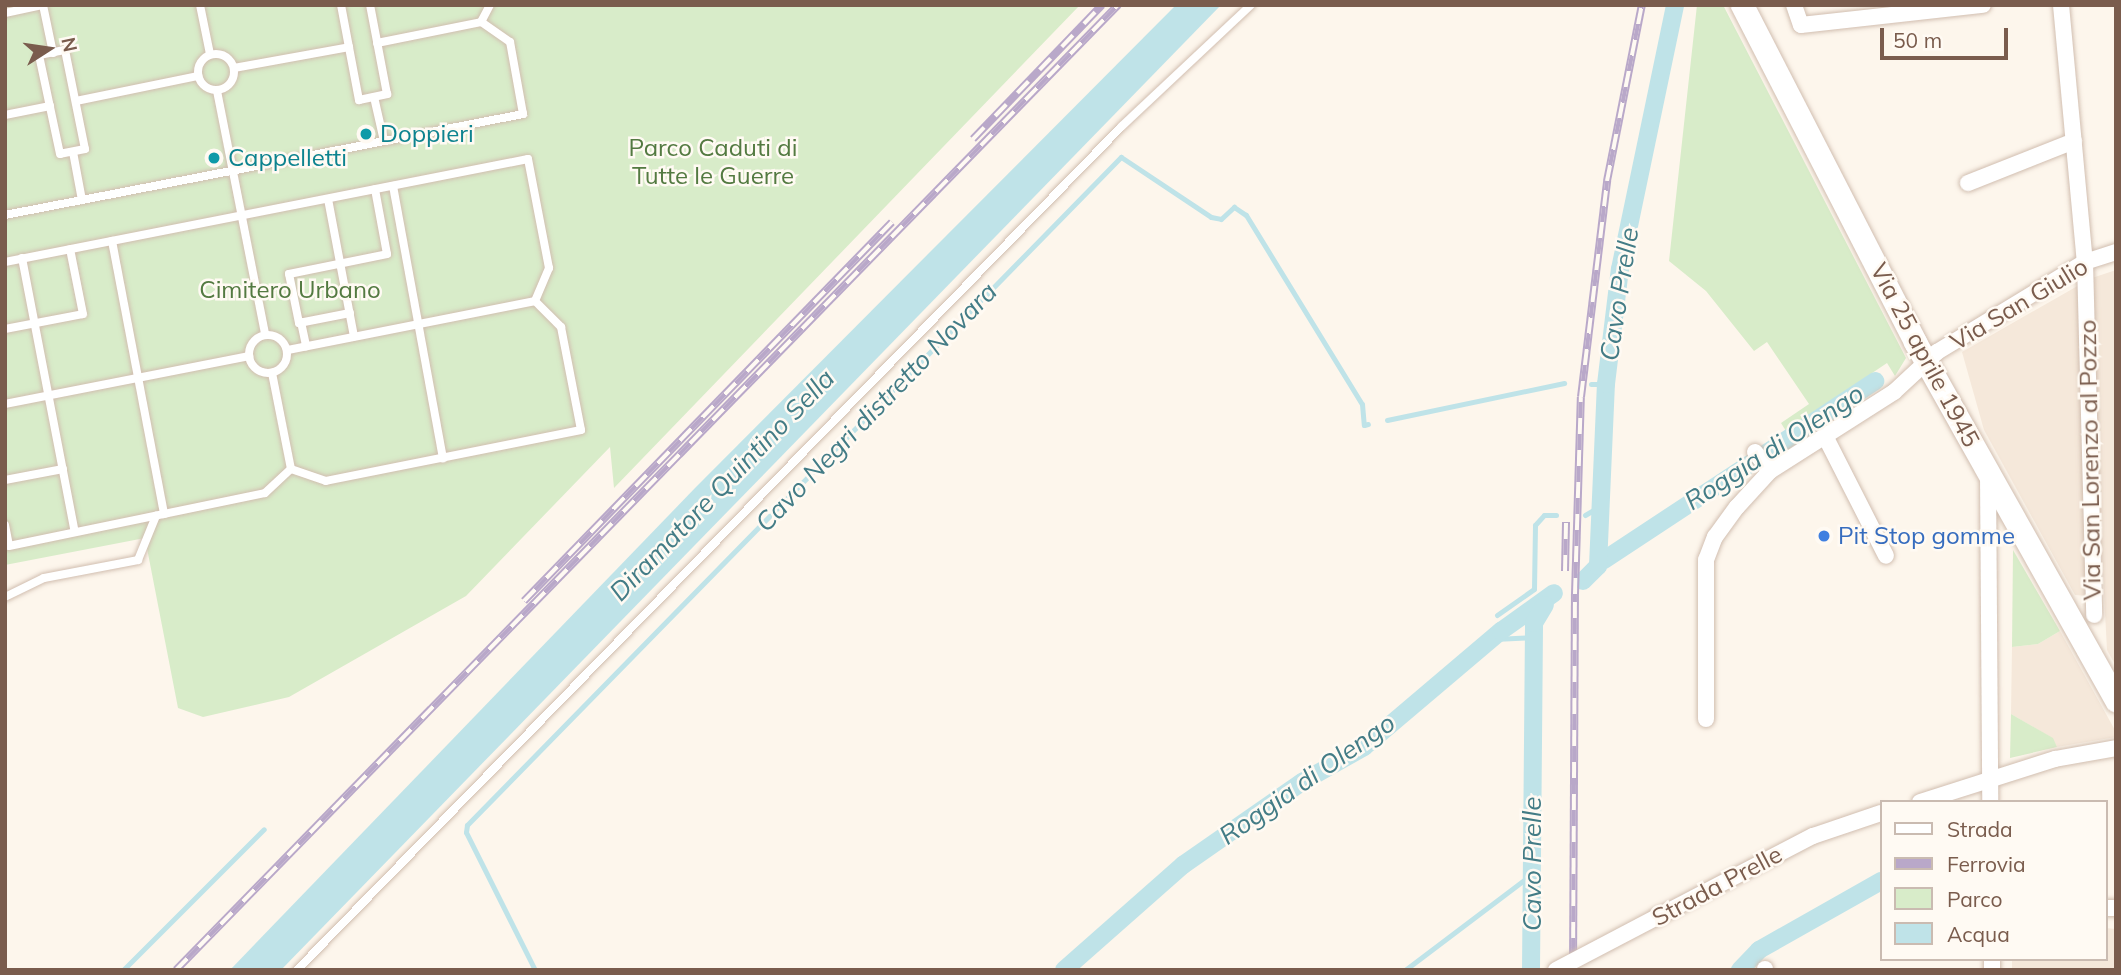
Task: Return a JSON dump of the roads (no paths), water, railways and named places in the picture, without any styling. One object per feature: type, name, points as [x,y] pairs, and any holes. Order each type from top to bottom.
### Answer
[{"type":"street","name":"Via 25 aprile 1945","points":[[1742,5],[1921,351],[2116,700]]},
{"type":"street","points":[[1794,5],[1801,25],[1983,5]]},
{"type":"street","name":"Via San Lorenzo al Pozzo","points":[[2061,5],[2085,262],[2094,615]]},
{"type":"street","points":[[1968,183],[2074,141]]},
{"type":"street","name":"Via San Giulio","points":[[1706,719],[1706,560],[1714,537],[1763,462],[1826,438],[1916,376],[1921,351],[2085,262],[2116,252]]},
{"type":"street","points":[[1826,438],[1886,555]]},
{"type":"street","points":[[1988,471],[1990,800]]},
{"type":"street","points":[[1927,800],[1988,783],[2055,759],[2116,748]]},
{"type":"street","name":"Strada Prelle","points":[[1556,970],[1813,836],[1880,813]]},
{"type":"lane","points":[[5,13],[43,5],[53,52]]},
{"type":"lane","points":[[200,5],[210,54]]},
{"type":"lane","points":[[341,5],[359,100],[387,94],[370,5]]},
{"type":"lane","points":[[481,22],[490,5]]},
{"type":"lane","points":[[297,970],[1122,126],[1251,5]]},
{"type":"lane","points":[[5,215],[523,114],[510,42],[481,22],[377,43]]},
{"type":"lane","points":[[234,68],[349,47]]},
{"type":"lane","points":[[65,50],[85,149],[60,155],[39,55],[53,52],[65,50]]},
{"type":"lane","points":[[210,54],[222,54],[234,68],[231,83],[217,90],[203,85],[198,76],[199,65],[210,54]]},
{"type":"lane","points":[[76,101],[198,76]]},
{"type":"lane","points":[[217,90],[265,334]]},
{"type":"lane","points":[[374,97],[384,141]]},
{"type":"lane","points":[[5,115],[50,106]]},
{"type":"lane","points":[[73,152],[82,200]]},
{"type":"lane","points":[[5,262],[528,159],[549,268],[535,301]]},
{"type":"lane","points":[[393,186],[443,458]]},
{"type":"lane","points":[[306,346],[289,274],[387,254],[374,189]]},
{"type":"lane","points":[[328,199],[354,337]]},
{"type":"lane","points":[[5,597],[44,579],[138,560],[160,515],[112,241]]},
{"type":"lane","points":[[5,329],[83,314],[70,249]]},
{"type":"lane","points":[[22,258],[75,532]]},
{"type":"lane","points":[[288,350],[535,301]]},
{"type":"lane","points":[[291,469],[326,481],[580,430],[561,327],[535,301]]},
{"type":"lane","points":[[301,322],[349,313]]},
{"type":"lane","points":[[265,334],[277,336],[288,350],[286,362],[272,373],[260,371],[249,356],[255,340],[265,334]]},
{"type":"lane","points":[[5,404],[249,356]]},
{"type":"lane","points":[[272,373],[291,469]]},
{"type":"lane","points":[[5,480],[63,469]]},
{"type":"lane","points":[[5,525],[9,545],[265,493],[291,469]]},
{"type":"water","name":"Diramatore Quintino Sella","points":[[1176,5],[1221,5],[281,970],[230,970],[696,487]]},
{"type":"waterway","name":"Cavo Prelle","points":[[1583,581],[1598,566],[1606,384],[1620,269],[1675,5]]},
{"type":"waterway","name":"Cavo Negri distretto Novara","points":[[535,970],[466,832],[467,825],[1121,157],[1211,217],[1221,219],[1234,207],[1246,215],[1362,404],[1364,425],[1368,424]]},
{"type":"waterway","name":"Roggia di Olengo","points":[[1604,560],[1875,381]]},
{"type":"waterway","name":"Cavo Negri distretto Novara","points":[[1387,420],[1564,383]]},
{"type":"waterway","name":"Cavo Negri distretto Novara","points":[[1591,384],[1606,384]]},
{"type":"waterway","points":[[1585,515],[1600,506]]},
{"type":"waterway","points":[[1497,615],[1534,589],[1535,525],[1544,515],[1556,515]]},
{"type":"waterway","name":"Roggia di Olengo","points":[[1064,970],[1183,865],[1302,782],[1364,747],[1501,631],[1554,593]]},
{"type":"waterway","name":"Cavo Prelle","points":[[1531,970],[1534,623],[1545,605]]},
{"type":"waterway","points":[[1494,639],[1534,637]]},
{"type":"waterway","points":[[123,970],[264,829]]},
{"type":"waterway","points":[[1405,970],[1532,874]]},
{"type":"waterway","points":[[1740,970],[1759,950],[1880,882]]},
{"type":"railway","points":[[973,139],[1102,5]]},
{"type":"railway","points":[[176,970],[1118,5]]},
{"type":"railway","points":[[1573,970],[1575,594],[1581,397],[1607,181],[1642,5]]},
{"type":"railway","points":[[524,601],[892,222]]},
{"type":"railway","points":[[1565,571],[1566,522]]},
{"type":"place","name":"Doppieri","points":[[366,134]]},
{"type":"place","name":"Cappelletti","points":[[214,158]]},
{"type":"place","name":"Pit Stop gomme","points":[[1824,536]]},
{"type":"park label","name":"Parco Caduti di Tutte le Guerre","points":[[713,162]]},
{"type":"park label","name":"Cimitero Urbano","points":[[290,290]]}]
